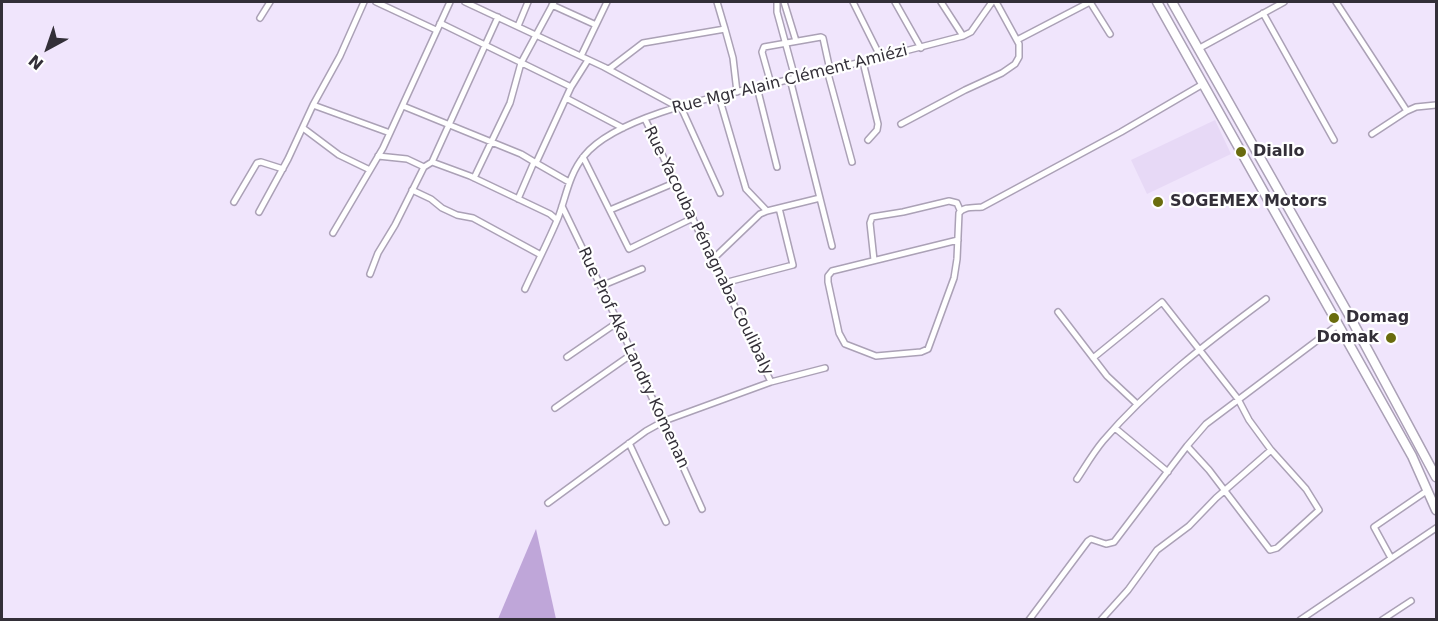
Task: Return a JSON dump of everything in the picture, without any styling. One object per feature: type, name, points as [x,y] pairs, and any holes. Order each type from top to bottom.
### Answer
[{"type":"main road","points":[[1158,2],[1412,456],[1437,510]]},
{"type":"main road","points":[[1172,2],[1344,306],[1437,477]]},
{"type":"street","points":[[260,18],[270,2]]},
{"type":"street","points":[[259,212],[340,56],[364,2]]},
{"type":"street","points":[[376,2],[436,30]]},
{"type":"street","points":[[333,233],[390,134],[450,2]]},
{"type":"street","points":[[465,2],[609,69],[678,106],[720,193]]},
{"type":"street","points":[[518,26],[528,2]]},
{"type":"street","points":[[581,56],[607,2]]},
{"type":"street","points":[[717,2],[734,58],[737,92]]},
{"type":"street","points":[[777,2],[777,12],[832,246]]},
{"type":"street","points":[[784,2],[796,41]]},
{"type":"street","points":[[853,2],[881,58]]},
{"type":"street","points":[[895,2],[921,48]]},
{"type":"street","points":[[941,2],[963,36],[971,32],[992,2]]},
{"type":"street","points":[[901,124],[1002,73],[1015,64],[1020,50],[1017,40],[996,2]]},
{"type":"street","points":[[1017,40],[1090,2],[1110,34]]},
{"type":"street","points":[[1198,50],[1284,2]]},
{"type":"street","points":[[1336,2],[1407,111]]},
{"type":"street","points":[[474,178],[510,103],[521,63],[553,3],[596,25]]},
{"type":"street","points":[[1263,13],[1334,140]]},
{"type":"street","points":[[370,274],[378,253],[424,167],[432,162],[498,17]]},
{"type":"street","points":[[440,23],[571,87]]},
{"type":"street","points":[[609,69],[642,43],[725,29]]},
{"type":"street","name":"Rue Mgr Alain Clément Amiézi","points":[[525,289],[557,220],[569,182],[583,157],[601,141],[623,128],[678,106],[881,58],[963,36]]},
{"type":"street","points":[[771,84],[763,49],[796,41],[823,38],[828,70],[852,162]]},
{"type":"street","points":[[518,199],[571,87],[588,60]]},
{"type":"street","points":[[863,62],[878,124],[877,130],[868,140]]},
{"type":"street","points":[[960,210],[982,207],[1121,132],[1203,84]]},
{"type":"street","points":[[757,87],[777,167]]},
{"type":"street","points":[[719,97],[746,189],[767,211]]},
{"type":"street","points":[[566,98],[623,128]]},
{"type":"street","points":[[314,105],[390,134]]},
{"type":"street","points":[[1372,134],[1407,111],[1416,107],[1437,105]]},
{"type":"street","points":[[403,106],[492,142],[569,182]]},
{"type":"street","name":"Rue Yacouba Pénagnaba Coulibaly","points":[[645,119],[771,382]]},
{"type":"street","points":[[303,128],[339,155],[370,170]]},
{"type":"street","points":[[378,156],[406,159],[424,167]]},
{"type":"street","points":[[583,157],[629,249],[693,218]]},
{"type":"street","points":[[234,202],[257,163],[261,162],[283,169]]},
{"type":"street","points":[[432,162],[474,178],[550,214],[557,220]]},
{"type":"street","points":[[610,210],[674,183]]},
{"type":"street","points":[[412,190],[442,208],[457,215],[473,218],[541,255]]},
{"type":"street","points":[[713,258],[760,214],[820,198]]},
{"type":"street","points":[[874,260],[870,223],[872,217],[949,201],[957,203],[960,210],[957,259],[949,294],[930,346],[921,352],[876,356],[845,344],[841,339],[828,276],[832,271],[957,240]]},
{"type":"street","name":"Rue Prof Aka Landry Komenan","points":[[562,206],[664,421],[702,509]]},
{"type":"street","points":[[724,283],[793,265],[779,208]]},
{"type":"street","points":[[601,286],[642,269]]},
{"type":"street","points":[[1077,479],[1102,443],[1137,404],[1198,349],[1266,299]]},
{"type":"street","points":[[1093,358],[1162,302],[1238,399],[1249,420],[1271,450],[1306,489],[1319,507],[1317,513],[1276,548],[1270,550],[1226,491],[1187,446]]},
{"type":"street","points":[[1058,312],[1107,376],[1137,404]]},
{"type":"street","points":[[567,357],[618,322]]},
{"type":"street","points":[[1029,620],[1088,541],[1091,539],[1106,544],[1114,542],[1206,424],[1339,324]]},
{"type":"street","points":[[555,408],[632,354]]},
{"type":"street","points":[[548,502],[629,443],[664,421],[771,382],[825,368]]},
{"type":"street","points":[[1115,428],[1168,472]]},
{"type":"street","points":[[629,443],[666,522]]},
{"type":"street","points":[[1101,620],[1128,590],[1157,550],[1189,526],[1216,498],[1271,450]]},
{"type":"street","points":[[1391,558],[1374,527],[1428,490]]},
{"type":"street","points":[[1300,620],[1437,528]]},
{"type":"street","points":[[1382,620],[1412,601]]},
{"type":"street","points":[[1393,613],[1397,620]]},
{"type":"shaded area","points":[[1215,120],[1231,154],[1147,194],[1131,160]]},
{"type":"shaded area","points":[[536,529],[556,619],[498,619]]},
{"type":"place","name":"Diallo","points":[[1241,152]]},
{"type":"place","name":"SOGEMEX Motors","points":[[1158,202]]},
{"type":"place","name":"Domag","points":[[1334,318]]},
{"type":"place","name":"Domak","points":[[1391,338]]}]
